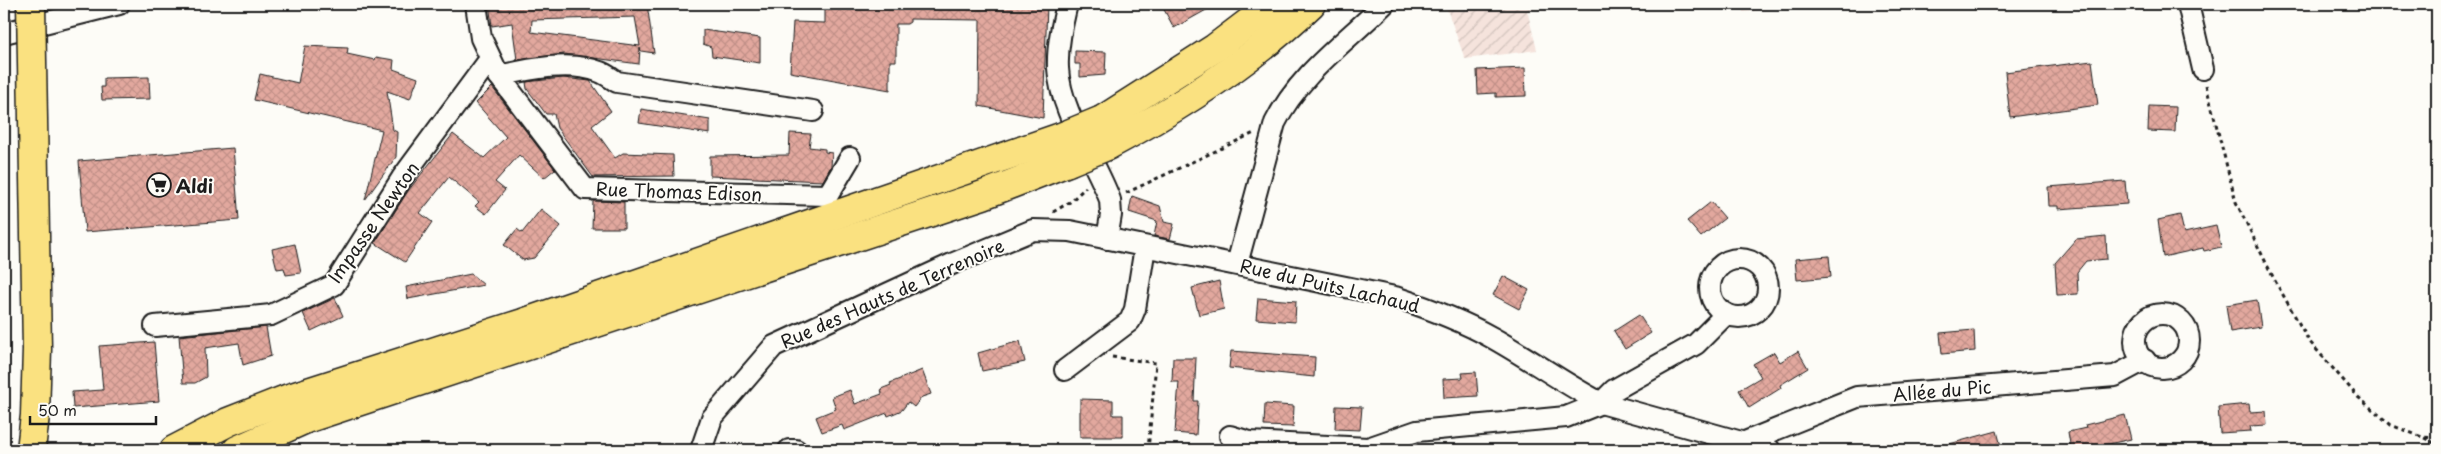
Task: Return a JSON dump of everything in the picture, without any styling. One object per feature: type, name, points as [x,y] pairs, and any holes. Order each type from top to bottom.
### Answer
[{"type":"highway","points":[[30,4],[38,349],[35,415],[31,450]]},
{"type":"highway","points":[[1105,133],[1273,4]]},
{"type":"highway","points":[[174,450],[228,422],[289,398],[1065,150],[1191,98],[1242,63],[1283,31],[1311,4]]},
{"type":"highway","points":[[238,450],[306,419],[983,195],[1065,150]]},
{"type":"street","points":[[4,33],[119,4]]},
{"type":"street","name":"Rue Thomas Edison","points":[[476,4],[481,38],[494,68],[585,189],[828,195],[850,158]]},
{"type":"street","points":[[1066,4],[1058,56],[1060,81],[1072,116],[1110,200],[1111,215],[1107,239]]},
{"type":"street","points":[[1237,264],[1275,123],[1285,103],[1299,86],[1384,4]]},
{"type":"street","points":[[2188,4],[2203,69]]},
{"type":"street","points":[[494,68],[566,66],[600,71],[617,82],[814,111]]},
{"type":"street","name":"Impasse Newton","points":[[155,326],[270,315],[334,285],[402,178],[494,68]]},
{"type":"street","name":"Rue des Hauts de Terrenoire","points":[[702,450],[712,418],[774,346],[954,263],[1033,230],[1070,231],[1107,239]]},
{"type":"street","name":"Rue du Puits Lachaud","points":[[1107,239],[1395,297],[1429,308],[1491,337],[1578,391],[1601,403],[1707,442],[1745,442],[1770,450]]},
{"type":"street","points":[[1065,370],[1130,321],[1135,309],[1145,247]]},
{"type":"street","points":[[1230,436],[1250,442],[1368,448],[1417,431],[1566,418],[1601,403],[1614,390],[1696,344],[1726,314]]},
{"type":"street","name":"Allée du Pic","points":[[1745,442],[1857,397],[2114,376],[2145,360]]},
{"type":"street","points":[[789,450],[796,450]]},
{"type":"path","points":[[2203,69],[2208,100],[2236,202],[2274,279],[2309,342],[2358,397],[2391,425],[2437,444]]},
{"type":"path","points":[[1110,200],[1275,123]]},
{"type":"path","points":[[1033,230],[1045,216],[1070,202],[1098,174]]},
{"type":"path","points":[[1086,354],[1156,362],[1148,450]]},
{"type":"path","points":[[2422,437],[2437,438]]},
{"type":"shaded area","points":[[1445,4],[1712,4],[1527,10],[1537,50],[1465,59]]},
{"type":"shaded area","points":[[1743,4],[1806,4],[1743,12]]},
{"type":"building","points":[[489,4],[647,4],[654,53],[641,51],[640,48],[639,64],[564,54],[517,60],[512,23],[492,26]],"holes":[[[635,17],[640,46],[531,32],[532,20]]]},
{"type":"building","points":[[825,4],[1047,4],[1043,118],[979,106],[980,20],[910,19],[910,22],[907,24],[896,24],[896,61],[890,61],[890,90],[790,72],[793,22],[825,23]]},
{"type":"building","points":[[1161,4],[1217,4],[1174,28]]},
{"type":"building","points":[[703,30],[760,38],[760,63],[712,56],[711,47],[703,44]]},
{"type":"building","points":[[305,46],[348,48],[347,54],[375,60],[376,57],[394,60],[393,69],[418,78],[410,99],[387,91],[393,130],[397,132],[396,157],[365,200],[382,130],[254,100],[260,74],[298,83]]},
{"type":"building","points":[[1075,51],[1106,52],[1105,75],[1080,77],[1080,64],[1075,64]]},
{"type":"building","points":[[2092,61],[2098,105],[2010,117],[2005,72]]},
{"type":"building","points":[[1525,68],[1526,96],[1496,97],[1496,93],[1478,94],[1477,70]]},
{"type":"building","points":[[149,77],[150,99],[102,100],[101,87],[104,87],[104,78]]},
{"type":"building","points":[[563,78],[590,81],[611,111],[592,126],[615,158],[623,153],[673,155],[674,176],[593,177],[557,128],[554,114],[546,114],[527,89],[526,82]]},
{"type":"building","points":[[492,87],[555,169],[544,178],[519,155],[495,182],[505,190],[486,214],[475,206],[479,202],[449,177],[420,213],[432,222],[405,262],[375,243],[408,191],[453,134],[484,158],[506,137],[476,103]]},
{"type":"building","points":[[2149,106],[2176,107],[2175,132],[2148,131]]},
{"type":"building","points":[[641,109],[710,120],[710,134],[639,123]]},
{"type":"building","points":[[790,133],[811,134],[809,147],[825,149],[825,152],[832,153],[831,166],[823,181],[710,176],[710,156],[789,155]]},
{"type":"building","name":"Aldi","points":[[233,148],[239,220],[85,232],[79,161]]},
{"type":"building","points":[[2125,181],[2127,204],[2058,209],[2058,206],[2049,206],[2048,187]]},
{"type":"building","points":[[1132,196],[1160,206],[1164,222],[1174,224],[1170,239],[1154,236],[1157,221],[1129,212]]},
{"type":"building","points":[[593,201],[624,202],[624,228],[592,228]]},
{"type":"building","points":[[1711,202],[1725,218],[1701,237],[1687,221]]},
{"type":"building","points":[[541,209],[561,226],[534,258],[523,260],[504,245],[517,229],[522,233]]},
{"type":"building","points":[[2180,215],[2184,233],[2216,226],[2221,247],[2204,251],[2203,248],[2163,257],[2158,220]]},
{"type":"building","points":[[2106,236],[2107,259],[2086,261],[2077,272],[2078,294],[2057,295],[2055,263],[2076,239]]},
{"type":"building","points":[[295,244],[301,273],[286,275],[284,268],[277,269],[272,249]]},
{"type":"building","points":[[1829,256],[1831,277],[1797,280],[1795,259]]},
{"type":"building","points":[[471,274],[484,285],[408,299],[406,287]]},
{"type":"building","points":[[1503,276],[1529,290],[1519,309],[1493,295]]},
{"type":"building","points":[[1219,281],[1224,309],[1199,315],[1192,288]]},
{"type":"building","points":[[335,298],[343,316],[311,331],[303,313]]},
{"type":"building","points":[[1258,298],[1296,301],[1295,322],[1256,319]]},
{"type":"building","points":[[2257,300],[2261,327],[2230,332],[2226,305]]},
{"type":"building","points":[[1639,315],[1651,333],[1625,349],[1614,331]]},
{"type":"building","points":[[266,327],[271,356],[243,365],[239,343],[205,348],[206,377],[195,383],[183,383],[179,336]]},
{"type":"building","points":[[1974,330],[1975,351],[1942,354],[1940,333]]},
{"type":"building","points":[[1020,341],[1025,362],[982,371],[978,353]]},
{"type":"building","points":[[154,342],[159,401],[73,408],[72,392],[103,390],[99,346]]},
{"type":"building","points":[[1231,351],[1315,357],[1314,377],[1229,368]]},
{"type":"building","points":[[1798,351],[1808,368],[1780,385],[1781,388],[1749,408],[1739,390],[1761,377],[1753,364],[1774,352],[1780,362]]},
{"type":"building","points":[[1173,358],[1196,358],[1194,401],[1198,401],[1196,435],[1175,433],[1179,382],[1172,382]]},
{"type":"building","points":[[922,370],[931,394],[922,397],[914,407],[908,402],[902,410],[888,416],[887,413],[844,430],[842,425],[822,432],[816,417],[836,409],[832,397],[850,390],[855,404],[882,394],[881,389],[891,385],[890,383]]},
{"type":"building","points":[[1476,372],[1478,396],[1444,398],[1443,379],[1463,378],[1462,373]]},
{"type":"building","points":[[1080,399],[1113,400],[1113,415],[1123,415],[1123,437],[1080,437]]},
{"type":"building","points":[[1265,404],[1294,406],[1293,427],[1264,426]]},
{"type":"building","points":[[2249,404],[2250,412],[2266,411],[2267,425],[2250,426],[2251,431],[2220,433],[2218,407]]},
{"type":"building","points":[[1336,406],[1362,407],[1360,430],[1335,429]]},
{"type":"building","points":[[2125,415],[2131,439],[2083,450],[2071,450],[2068,432],[2086,428],[2085,425]]},
{"type":"building","points":[[1997,431],[2002,450],[1942,450],[1942,446]]},
{"type":"place","name":"Aldi","points":[[159,185]]}]
